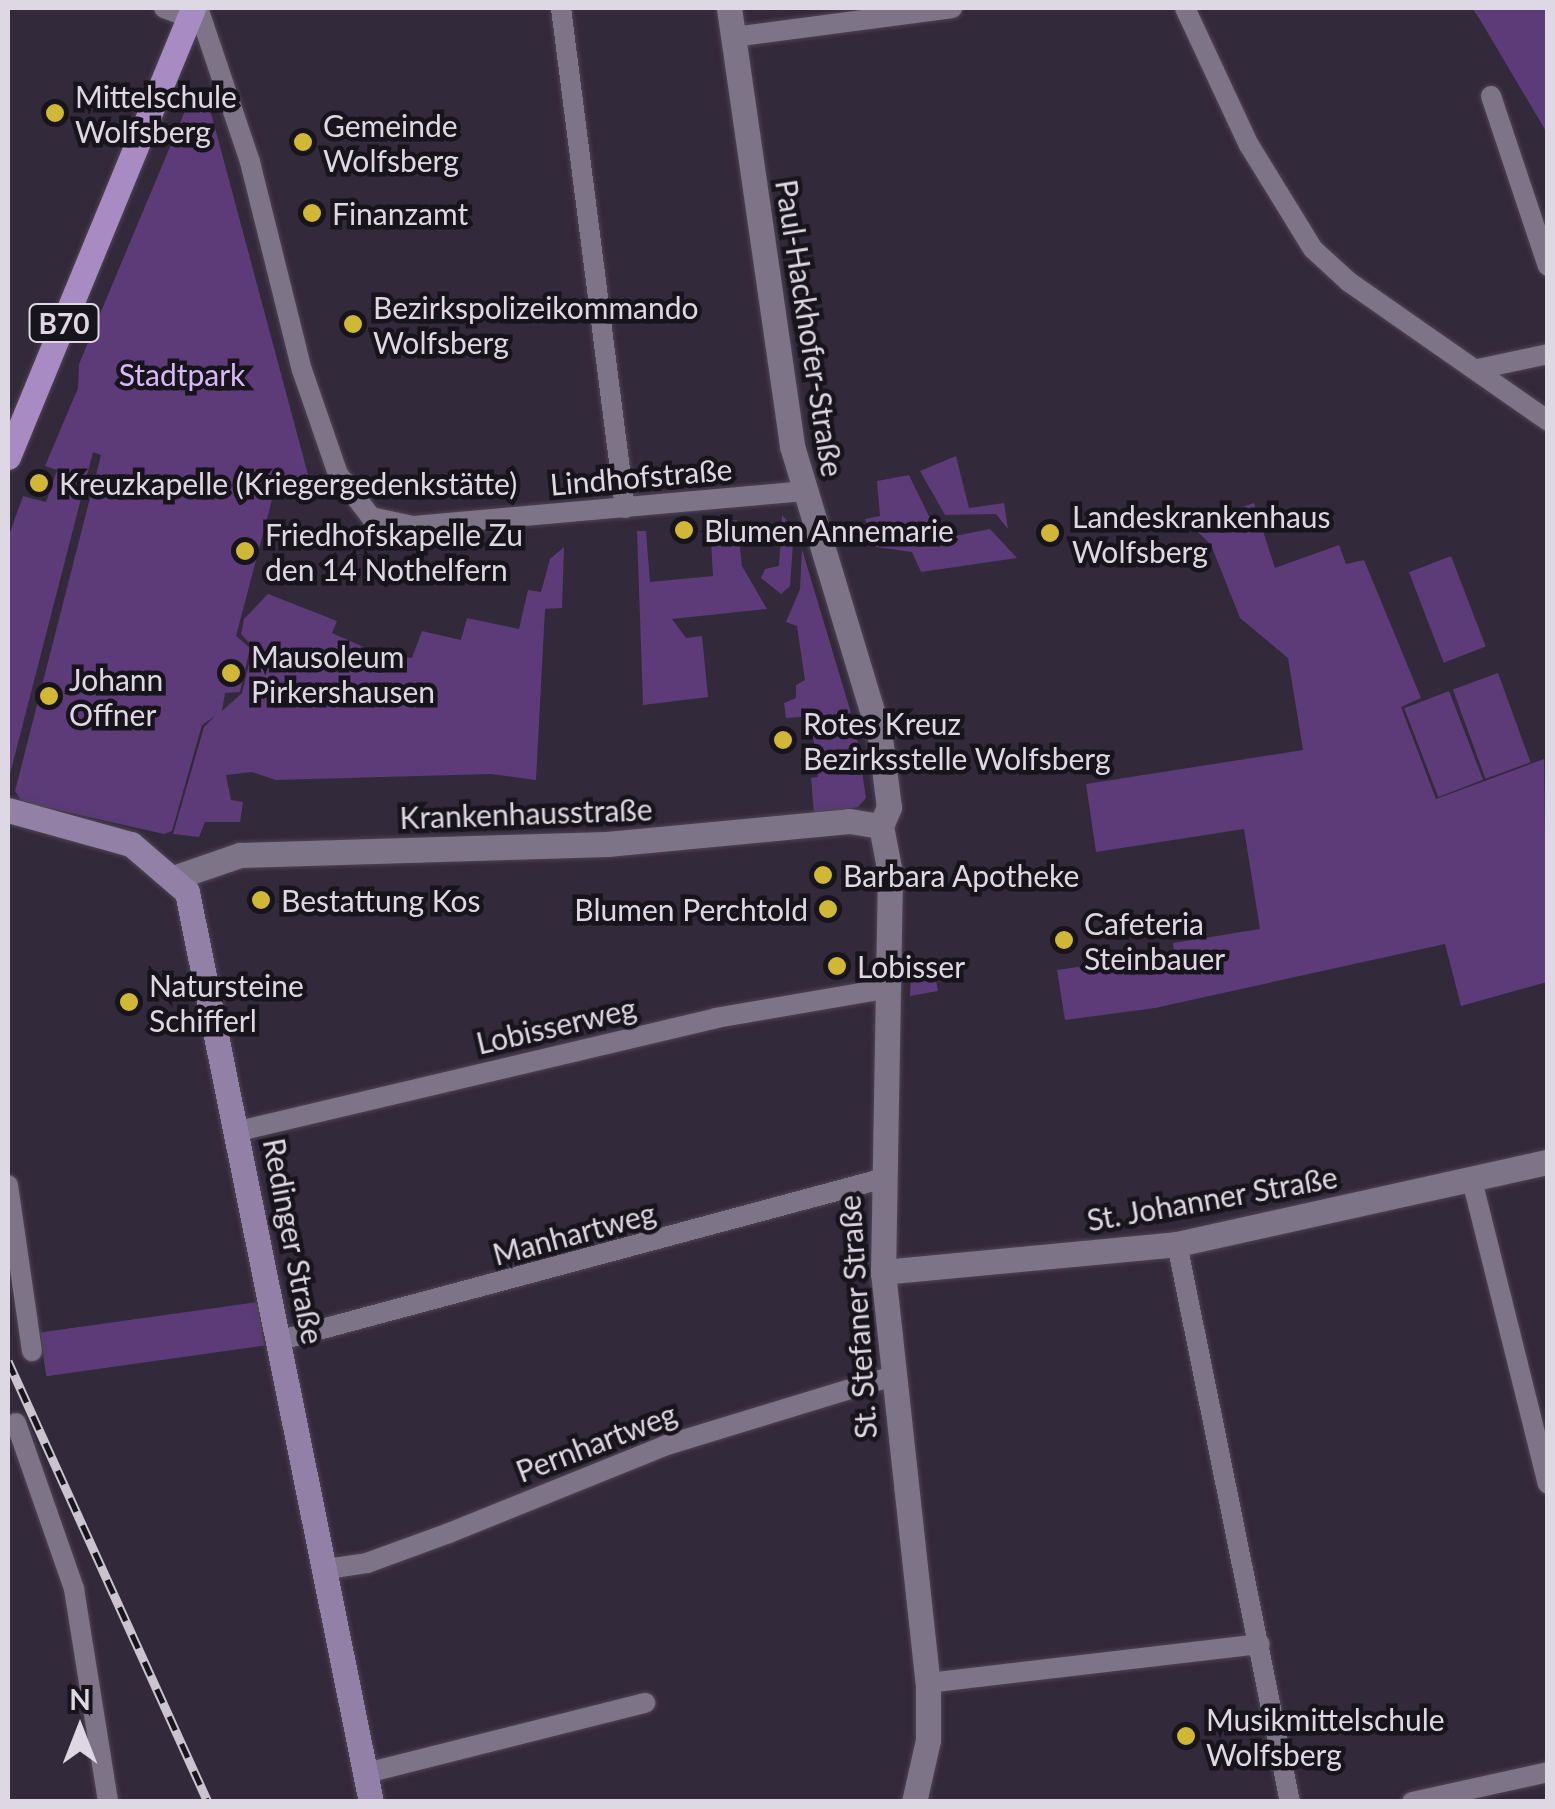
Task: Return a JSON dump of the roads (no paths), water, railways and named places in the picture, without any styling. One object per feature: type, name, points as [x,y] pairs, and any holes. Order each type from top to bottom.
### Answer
[{"type":"main road","name":"B70","points":[[8,457],[193,11]]},
{"type":"main road","points":[[8,810],[131,844],[176,877]]},
{"type":"main road","name":"Redinger Straße","points":[[176,877],[191,909],[240,1131],[371,1802]]},
{"type":"street","points":[[164,8],[193,11]]},
{"type":"street","points":[[561,8],[625,508]]},
{"type":"street","name":"Paul-Hackhofer-Straße","points":[[729,8],[802,491],[861,662],[884,754],[889,807],[882,826]]},
{"type":"street","points":[[733,37],[952,8]]},
{"type":"street","points":[[1186,8],[1249,145],[1314,249],[1349,282],[1548,421]]},
{"type":"street","name":"Lindhofstraße","points":[[193,11],[216,62],[250,162],[302,370],[338,474],[360,508],[397,526],[802,491]]},
{"type":"street","points":[[176,53],[216,62]]},
{"type":"street","points":[[1491,96],[1548,266]]},
{"type":"street","points":[[1478,370],[1548,354]]},
{"type":"street","name":"Krankenhausstraße","points":[[176,877],[240,855],[606,844],[849,821],[882,826]]},
{"type":"street","name":"St. Stefaner Straße","points":[[882,826],[889,847],[889,988],[881,1178],[883,1272],[890,1376],[928,1683],[928,1740],[914,1802]]},
{"type":"street","name":"Lobisserweg","points":[[240,1131],[716,1018],[889,988]]},
{"type":"street","name":"St. Johanner Straße","points":[[883,1272],[1177,1244],[1548,1162]]},
{"type":"street","name":"Manhartweg","points":[[281,1340],[881,1178]]},
{"type":"street","points":[[1472,1180],[1548,1484]]},
{"type":"street","points":[[8,1186],[32,1351]]},
{"type":"street","points":[[1177,1244],[1290,1802]]},
{"type":"street","name":"Pernhartweg","points":[[327,1569],[366,1563],[449,1534],[667,1445],[890,1376]]},
{"type":"street","points":[[16,1424],[74,1589],[108,1802]]},
{"type":"street","points":[[928,1683],[1260,1644]]},
{"type":"street","points":[[366,1774],[645,1703]]},
{"type":"street","points":[[1412,1802],[1548,1772]]},
{"type":"railway","points":[[8,1361],[208,1802]]},
{"type":"place","name":"Mittelschule Wolfsberg","points":[[55,113]]},
{"type":"place","name":"Gemeinde Wolfsberg","points":[[303,142]]},
{"type":"place","name":"Finanzamt","points":[[312,213]]},
{"type":"place","name":"Bezirkspolizeikommando Wolfsberg","points":[[353,324]]},
{"type":"place","name":"Kreuzkapelle (Kriegergedenkstätte)","points":[[39,483]]},
{"type":"place","name":"Blumen Annemarie","points":[[684,530]]},
{"type":"place","name":"Landeskrankenhaus Wolfsberg","points":[[1050,533]]},
{"type":"place","name":"Friedhofskapelle Zu den 14 Nothelfern","points":[[245,551]]},
{"type":"place","name":"Mausoleum Pirkershausen","points":[[231,673]]},
{"type":"place","name":"Johann Offner","points":[[49,696]]},
{"type":"place","name":"Rotes Kreuz Bezirksstelle Wolfsberg","points":[[783,740]]},
{"type":"place","name":"Barbara Apotheke","points":[[823,875]]},
{"type":"place","name":"Bestattung Kos","points":[[261,900]]},
{"type":"place","name":"Blumen Perchtold","points":[[828,909]]},
{"type":"place","name":"Cafeteria Steinbauer","points":[[1064,940]]},
{"type":"place","name":"Lobisser","points":[[837,966]]},
{"type":"place","name":"Natursteine Schifferl","points":[[129,1002]]},
{"type":"place","name":"Musikmittelschule Wolfsberg","points":[[1186,1736]]},
{"type":"park label","name":"Stadtpark","points":[[182,374]]}]
